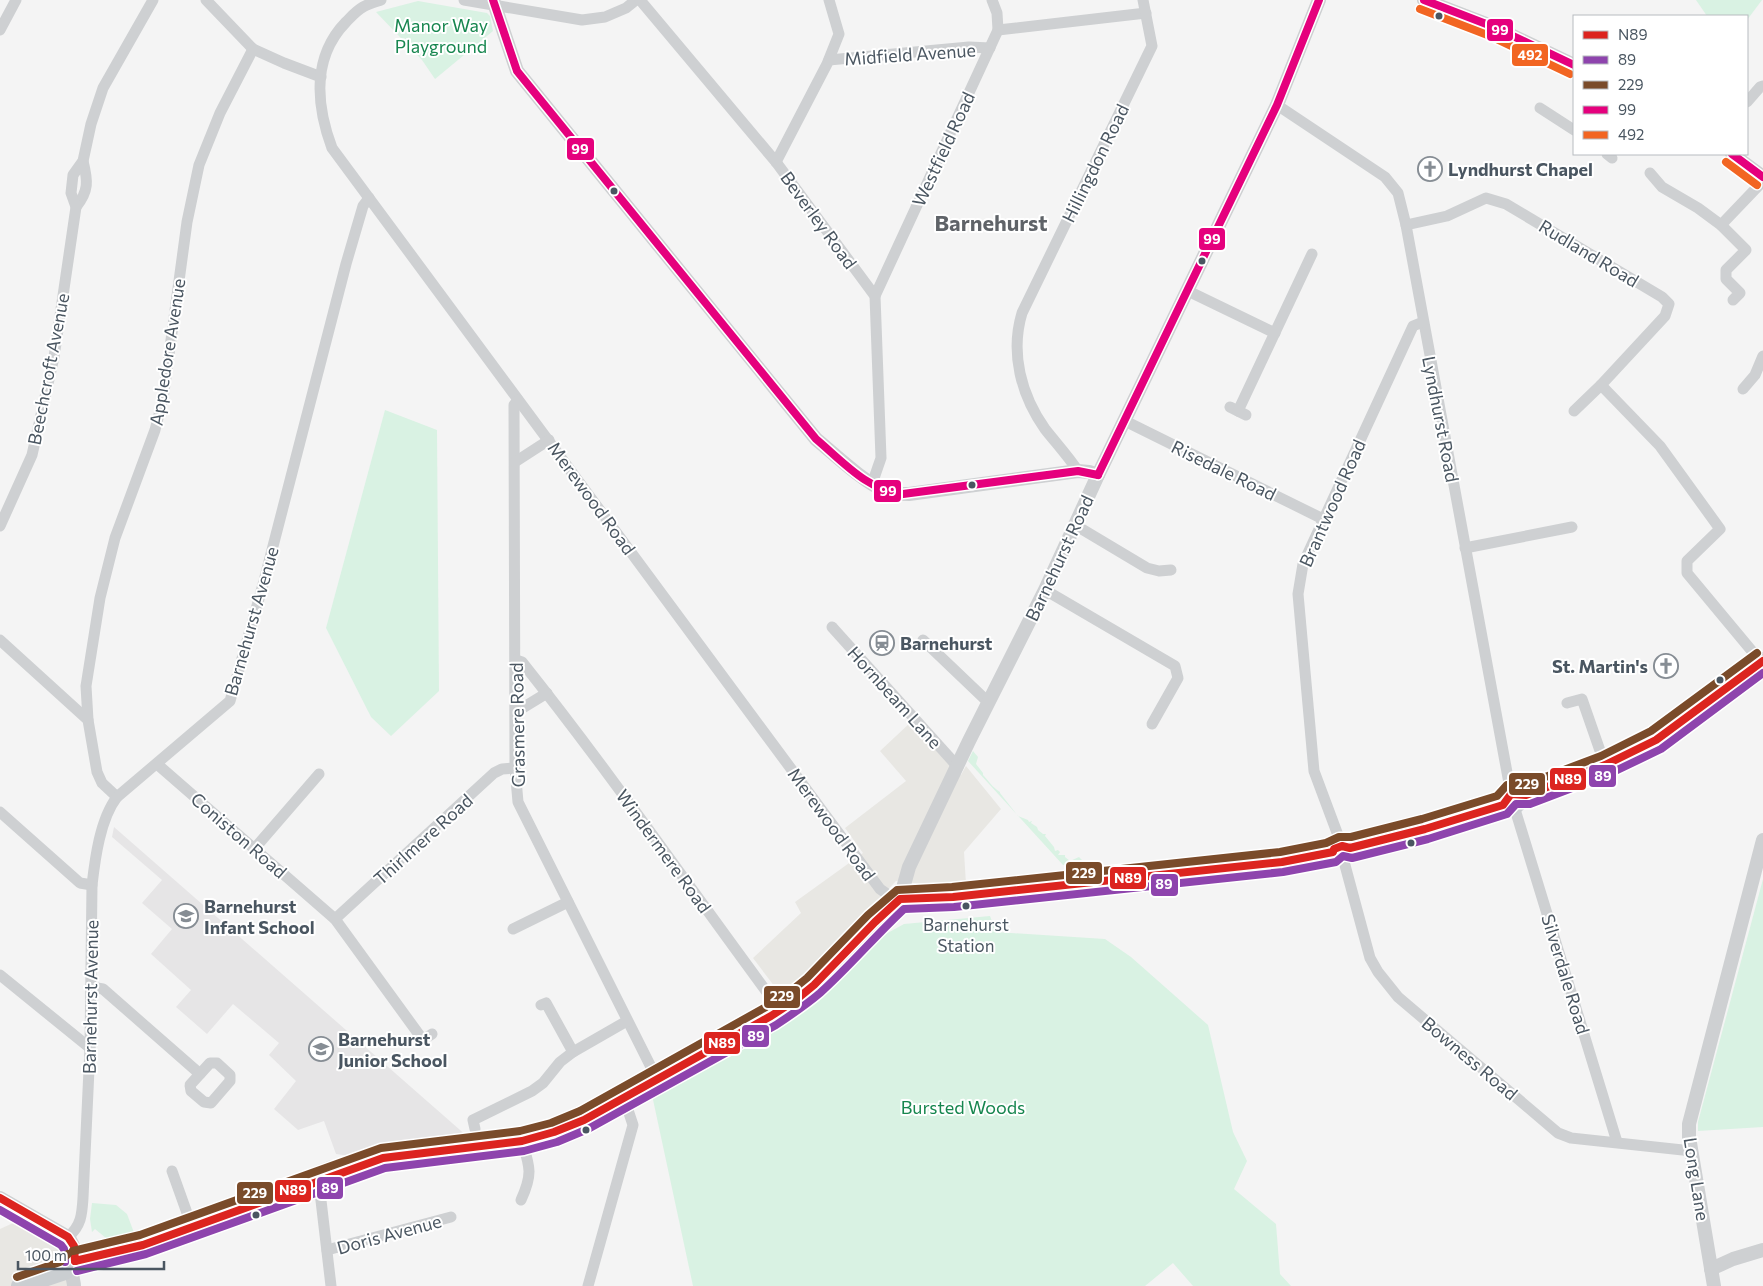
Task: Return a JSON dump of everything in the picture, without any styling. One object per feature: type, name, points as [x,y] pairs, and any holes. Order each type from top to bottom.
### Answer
[{"type":"main road","points":[[20,1286],[65,1271],[75,1261],[143,1245],[383,1158],[522,1141],[554,1132],[576,1123],[657,1080],[797,999],[814,985],[900,899],[953,897],[1282,862],[1342,850],[1425,829],[1514,800],[1605,765],[1656,740],[1762,662]]},
{"type":"street","points":[[0,30],[16,0]]},
{"type":"street","name":"Beechcroft Avenue","points":[[0,526],[32,455],[54,357],[76,207],[84,198],[88,178],[83,162],[91,124],[103,88],[153,0]]},
{"type":"street","points":[[206,0],[253,49],[321,77]]},
{"type":"street","name":"Merewood Road","points":[[381,0],[363,6],[353,14],[338,31],[324,54],[320,96],[324,126],[332,148],[880,889],[890,896],[900,899]]},
{"type":"street","points":[[464,0],[494,3],[582,20],[605,17],[626,8],[638,0]]},
{"type":"street","name":"Beverley Road","points":[[638,0],[776,162],[874,296]]},
{"type":"street","points":[[776,162],[829,60],[839,34],[829,0]]},
{"type":"street","points":[[992,0],[997,13],[998,30]]},
{"type":"street","points":[[1143,0],[1146,13]]},
{"type":"street","name":"Barnehurst Road","points":[[900,899],[909,867],[1277,105],[1319,0]]},
{"type":"street","points":[[1424,0],[1494,27],[1573,65]]},
{"type":"street","points":[[494,3],[517,71],[816,439],[872,484],[897,494],[909,494],[1078,471],[1089,472],[1098,476]]},
{"type":"street","name":"Midfield Avenue","points":[[998,30],[1146,13]]},
{"type":"street","name":"Hillingdon Road","points":[[1078,471],[1067,454],[1046,430],[1029,404],[1020,377],[1017,347],[1018,326],[1022,312],[1152,46],[1146,13]]},
{"type":"street","name":"Westfield Road","points":[[874,296],[998,30]]},
{"type":"street","name":"Midfield Avenue","points":[[829,60],[969,47],[990,48]]},
{"type":"street","name":"Appledore Avenue","points":[[116,798],[102,784],[97,772],[88,720],[86,686],[100,598],[116,538],[155,430],[163,400],[187,222],[199,165],[220,113],[253,49]]},
{"type":"street","points":[[1748,101],[1763,86]]},
{"type":"street","name":"Lyndhurst Road","points":[[1277,105],[1384,177],[1398,193],[1406,225],[1465,548],[1514,800]]},
{"type":"street","points":[[1540,108],[1573,129]]},
{"type":"street","points":[[1733,155],[1763,177]]},
{"type":"street","points":[[1650,173],[1662,187],[1698,208],[1722,225],[1746,250],[1726,270],[1726,279],[1740,293],[1733,300]]},
{"type":"street","points":[[1722,225],[1763,181]]},
{"type":"street","name":"Barnehurst Avenue","points":[[68,1237],[79,1225],[81,1219],[90,1048],[92,886],[94,866],[104,825],[110,806],[116,798],[230,701],[264,581],[346,264],[363,206],[369,198]]},
{"type":"street","name":"Rudland Road","points":[[1406,225],[1447,216],[1486,198],[1506,204],[1662,297],[1669,304],[1665,316],[1601,385],[1574,411]]},
{"type":"street","points":[[1238,411],[1312,254]]},
{"type":"street","points":[[1188,291],[1275,333]]},
{"type":"street","points":[[872,484],[881,458],[874,296]]},
{"type":"street","name":"Brantwood Road","points":[[1342,850],[1314,771],[1298,594],[1302,564],[1413,326],[1423,322]]},
{"type":"street","points":[[1743,389],[1756,373],[1763,356]]},
{"type":"street","points":[[1601,385],[1660,446],[1720,529],[1687,561],[1686,573],[1762,662]]},
{"type":"street","name":"Grasmere Road","points":[[518,400],[514,405],[515,768],[518,802],[657,1080]]},
{"type":"street","name":"Risedale Road","points":[[1124,421],[1323,518]]},
{"type":"street","points":[[515,462],[549,440]]},
{"type":"street","points":[[1075,525],[1147,568],[1171,570]]},
{"type":"street","points":[[1465,548],[1572,527]]},
{"type":"street","points":[[1044,590],[1175,666],[1178,678],[1152,724]]},
{"type":"street","name":"Hornbeam Lane","points":[[832,627],[960,762]]},
{"type":"street","points":[[0,640],[88,720]]},
{"type":"street","points":[[923,640],[986,709]]},
{"type":"street","name":"Windermere Road","points":[[516,660],[522,662],[547,693],[780,1010]]},
{"type":"street","points":[[516,712],[547,693]]},
{"type":"street","points":[[1567,703],[1582,699],[1605,765]]},
{"type":"street","name":"Coniston Road","points":[[157,764],[335,919],[423,1040],[432,1034]]},
{"type":"street","name":"Thirlmere Road","points":[[335,919],[494,774],[502,769],[515,768]]},
{"type":"street","points":[[255,848],[319,774]]},
{"type":"street","name":"Silverdale Road","points":[[1514,800],[1618,1142]]},
{"type":"street","points":[[0,812],[80,883],[92,886]]},
{"type":"street","name":"Long Lane","points":[[1714,1286],[1689,1124],[1763,840]]},
{"type":"street","name":"Bowness Road","points":[[1342,850],[1370,958],[1378,972],[1398,996],[1558,1133],[1571,1138],[1692,1151]]},
{"type":"street","points":[[513,929],[568,902]]},
{"type":"street","points":[[0,975],[90,1048]]},
{"type":"street","points":[[91,988],[103,989],[200,1074]]},
{"type":"street","points":[[541,1005],[546,1003],[572,1052]]},
{"type":"street","points":[[471,1124],[532,1091],[543,1083],[560,1062],[572,1052],[628,1021]]},
{"type":"street","points":[[588,1286],[633,1124],[624,1098]]},
{"type":"street","points":[[521,1200],[529,1183],[530,1166],[522,1141]]},
{"type":"street","points":[[278,1197],[282,1185],[331,1166]]},
{"type":"street","points":[[172,1171],[192,1227]]},
{"type":"street","points":[[316,1183],[320,1192],[331,1286]]},
{"type":"street","points":[[0,1198],[68,1237],[74,1246],[75,1261],[72,1274],[74,1286]]},
{"type":"street","name":"Doris Avenue","points":[[328,1250],[452,1216]]},
{"type":"street","points":[[1711,1269],[1733,1259],[1763,1250]]},
{"type":"shaded area","points":[[911,722],[961,775],[966,766],[1001,809],[964,852],[966,884],[930,885],[896,881],[794,988],[789,992],[783,993],[778,991],[753,958],[801,913],[795,902],[863,853],[845,828],[906,781],[880,751]]},
{"type":"shaded area","name":"Barnehurst Junior School","points":[[114,827],[468,1137],[390,1145],[361,1151],[346,1157],[336,1154],[324,1121],[298,1130],[274,1109],[296,1081],[269,1055],[279,1043],[233,1004],[207,1034],[176,1007],[191,990],[151,954],[172,929],[142,903],[162,880],[112,837]]},
{"type":"shaded area","points":[[22,1219],[68,1249],[68,1286],[0,1286],[0,1229]]},
{"type":"green space","points":[[1696,0],[1762,0],[1748,19],[1748,15],[1706,15]]},
{"type":"green space","name":"Manor Way Playground","points":[[418,1],[487,13],[490,16],[493,31],[435,79],[422,60],[376,12]]},
{"type":"green space","points":[[385,410],[437,430],[439,691],[391,736],[371,717],[326,628]]},
{"type":"green space","points":[[973,751],[978,757],[976,764],[983,775],[1000,792],[1017,814],[968,761]]},
{"type":"green space","points":[[1018,816],[1029,822],[1032,821],[1031,823],[1038,830],[1046,834],[1045,836],[1055,851],[1058,850],[1060,852],[1058,855],[1065,855],[1070,861],[1079,857],[1085,863],[1063,865]]},
{"type":"green space","points":[[1763,879],[1763,1127],[1698,1131],[1698,1122]]},
{"type":"green space","name":"Bursted Woods","points":[[990,916],[996,932],[1105,939],[1131,957],[1208,1025],[1233,1132],[1247,1161],[1234,1189],[1276,1224],[1280,1274],[1291,1286],[1193,1286],[1173,1263],[1145,1286],[693,1286],[652,1095],[772,1028],[815,1001],[873,941],[904,924]]},
{"type":"green space","points":[[92,1203],[116,1205],[127,1214],[136,1238],[109,1244],[102,1242],[106,1238],[95,1229],[92,1232],[90,1219]]},
{"type":"transit line","name":"99","points":[[493,0],[517,71],[816,439],[856,474],[879,488],[903,494],[1078,471],[1098,475]]},
{"type":"transit line","name":"99","points":[[1098,475],[1277,105],[1319,0]]},
{"type":"transit line","name":"99","points":[[1424,0],[1494,27],[1573,65]]},
{"type":"transit line","name":"492","points":[[1420,9],[1490,36],[1570,74]]},
{"type":"transit line","name":"99","points":[[1733,155],[1763,177]]},
{"type":"transit line","name":"492","points":[[1726,162],[1757,185]]},
{"type":"transit line","name":"229","points":[[73,1251],[140,1235],[381,1148],[520,1131],[551,1123],[580,1111],[766,1007],[791,991],[807,978],[868,915],[897,890],[952,887],[1280,852],[1326,843],[1339,837],[1351,837],[1422,819],[1497,796],[1507,785],[1524,785],[1601,756],[1651,731],[1757,653]]},
{"type":"transit line","name":"N89","points":[[75,1261],[143,1245],[383,1158],[522,1141],[554,1132],[584,1120],[771,1016],[797,999],[814,985],[900,899],[953,897],[1282,862],[1333,852],[1334,849],[1342,846],[1350,848],[1425,829],[1503,805],[1511,794],[1526,795],[1605,765],[1656,740],[1763,661]]},
{"type":"transit line","name":"89","points":[[77,1271],[146,1254],[385,1168],[524,1151],[557,1142],[588,1129],[793,1014],[831,983],[904,909],[954,907],[1283,872],[1336,862],[1343,856],[1352,858],[1428,839],[1507,814],[1516,804],[1530,804],[1609,774],[1661,749],[1763,673]]},
{"type":"transit line","name":"N89","points":[[0,1198],[68,1237],[74,1246],[75,1261]]},
{"type":"transit line","name":"89","points":[[0,1210],[61,1245],[64,1249],[65,1262]]},
{"type":"transit line","name":"229","points":[[17,1277],[60,1262],[68,1254]]},
{"type":"place","name":"Lyndhurst Chapel","points":[[1430,169]]},
{"type":"place","name":"Barnehurst","points":[[882,643]]},
{"type":"place","name":"St. Martin's","points":[[1666,666]]},
{"type":"place","name":"Barnehurst Station","points":[[966,906]]},
{"type":"place","name":"Barnehurst Infant School","points":[[186,916]]},
{"type":"place","name":"Barnehurst Junior School","points":[[321,1049]]},
{"type":"district","name":"Barnehurst","points":[[991,222]]}]
